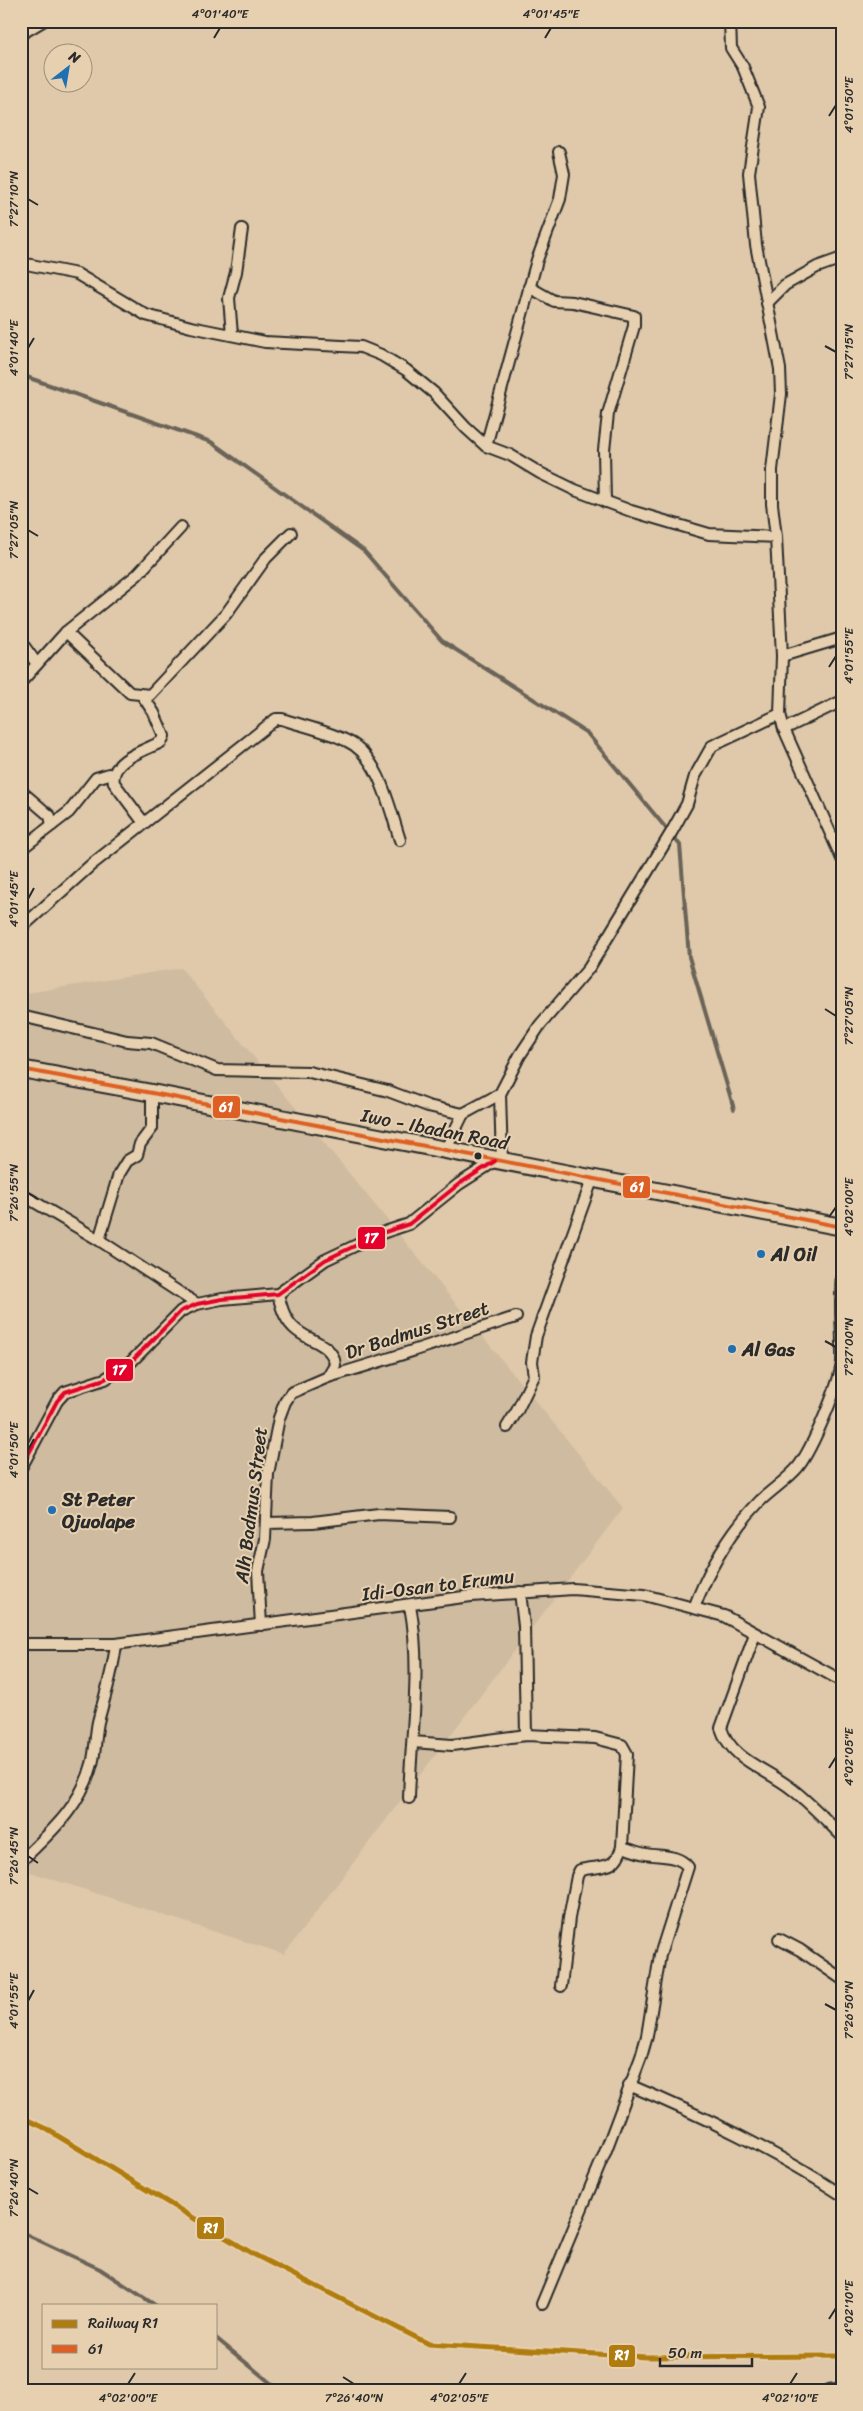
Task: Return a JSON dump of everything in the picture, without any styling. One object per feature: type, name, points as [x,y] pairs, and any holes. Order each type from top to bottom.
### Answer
[{"type":"main road","name":"Iwo - Ibadan Road","points":[[21,1070],[152,1093],[498,1162],[842,1227]]},
{"type":"street","points":[[21,34],[43,21]]},
{"type":"street","points":[[730,21],[731,48],[743,67],[759,107],[749,174],[756,246],[780,369],[781,394],[772,470],[772,504],[776,537],[782,656],[780,714],[784,729],[842,859]]},
{"type":"street","points":[[486,446],[503,392],[529,287],[564,184],[559,152]]},
{"type":"street","points":[[232,335],[229,298],[236,272],[242,229]]},
{"type":"street","points":[[768,303],[786,285],[817,267],[842,258]]},
{"type":"street","points":[[21,263],[77,274],[146,315],[265,342],[361,347],[381,355],[406,370],[434,393],[466,428],[486,446],[510,455],[540,473],[575,490],[656,520],[709,534],[776,537]]},
{"type":"street","points":[[529,287],[554,301],[572,302],[634,316],[634,326],[608,414],[604,450],[605,502]]},
{"type":"street","points":[[21,682],[66,632],[137,575],[181,527]]},
{"type":"street","points":[[66,632],[130,692],[150,695],[158,689],[226,614],[266,558],[291,533]]},
{"type":"street","points":[[782,656],[842,638]]},
{"type":"street","points":[[21,642],[37,664]]},
{"type":"street","points":[[142,695],[154,712],[164,736],[161,742],[128,758],[113,775],[114,783],[144,823]]},
{"type":"street","points":[[784,729],[842,701]]},
{"type":"street","points":[[21,1468],[57,1401],[65,1392],[114,1374],[130,1363],[181,1311],[197,1304],[222,1298],[278,1294],[325,1260],[409,1224],[459,1184],[498,1162],[500,1094],[520,1055],[540,1025],[589,968],[671,833],[687,804],[695,776],[712,746],[780,714]]},
{"type":"street","points":[[21,928],[91,865],[271,722],[282,718],[349,741],[364,753],[374,768],[400,840]]},
{"type":"street","points":[[21,849],[80,801],[96,778],[110,774],[113,775]]},
{"type":"street","points":[[21,791],[50,816],[52,825]]},
{"type":"street","points":[[21,1016],[127,1041],[151,1043],[217,1070],[309,1072],[388,1091],[428,1106],[463,1114]]},
{"type":"street","points":[[99,1240],[119,1174],[127,1161],[137,1154],[140,1144],[152,1128],[152,1093]]},
{"type":"street","points":[[444,1151],[463,1114],[500,1094]]},
{"type":"street","points":[[506,1427],[517,1411],[534,1376],[532,1362],[536,1336],[592,1180]]},
{"type":"street","points":[[21,1194],[99,1240],[197,1304]]},
{"type":"street","points":[[694,1608],[706,1576],[735,1528],[759,1502],[798,1467],[812,1443],[842,1363],[842,1275]]},
{"type":"street","points":[[278,1294],[281,1309],[293,1327],[333,1352],[335,1365],[328,1376]]},
{"type":"street","name":"Dr Badmus Street","points":[[328,1376],[431,1346],[516,1317]]},
{"type":"street","name":"Alh Badmus Street","points":[[261,1625],[258,1571],[265,1539],[268,1474],[278,1418],[285,1402],[298,1389],[328,1376]]},
{"type":"street","points":[[266,1523],[314,1522],[379,1514],[450,1516]]},
{"type":"street","name":"Idi-Osan to Erumu","points":[[21,1644],[116,1644],[410,1606],[471,1596],[573,1589],[644,1595],[724,1616],[842,1681]]},
{"type":"street","points":[[520,1592],[524,1626],[526,1735]]},
{"type":"street","points":[[409,1798],[413,1742],[414,1631],[410,1606]]},
{"type":"street","points":[[755,1634],[721,1728],[723,1735],[734,1752],[792,1789],[842,1836]]},
{"type":"street","points":[[21,1861],[61,1824],[88,1778],[93,1763],[96,1731],[114,1671],[116,1644]]},
{"type":"street","points":[[413,1742],[452,1746],[526,1735],[595,1738],[622,1745],[628,1754],[622,1847],[619,1859],[612,1865],[580,1870],[577,1876],[569,1918],[561,1986]]},
{"type":"street","points":[[542,2304],[606,2150],[647,2036],[660,1955],[688,1866],[685,1862],[671,1857],[646,1854],[622,1847]]},
{"type":"street","points":[[779,1939],[800,1950],[842,1979]]},
{"type":"street","points":[[630,2085],[682,2107],[780,2156],[842,2194]]},
{"type":"street","points":[[829,2390],[842,2388]]},
{"type":"shaded area","points":[[181,968],[623,1508],[284,1954],[21,1869],[21,994]]},
{"type":"waterway","points":[[21,375],[211,442],[364,551],[442,641],[587,733],[680,845],[689,957],[734,1109]]},
{"type":"waterway","points":[[21,2232],[100,2269],[153,2304]]},
{"type":"waterway","points":[[218,2340],[279,2390]]},
{"type":"rail line","name":"R1","points":[[21,2117],[43,2127],[253,2254],[429,2344],[646,2357],[842,2356]]},
{"type":"transit line","name":"61","points":[[21,1069],[842,1227]]},
{"type":"transit line","name":"17","points":[[21,1468],[57,1401],[65,1392],[105,1379],[130,1363],[181,1311],[197,1304],[222,1299],[278,1294],[325,1260],[382,1233],[409,1224],[459,1184],[495,1161]]},
{"type":"place","name":"Al Oil","points":[[761,1254]]},
{"type":"place","name":"Al Gas","points":[[732,1349]]},
{"type":"place","name":"St Peter Ojuolape","points":[[52,1510]]}]
